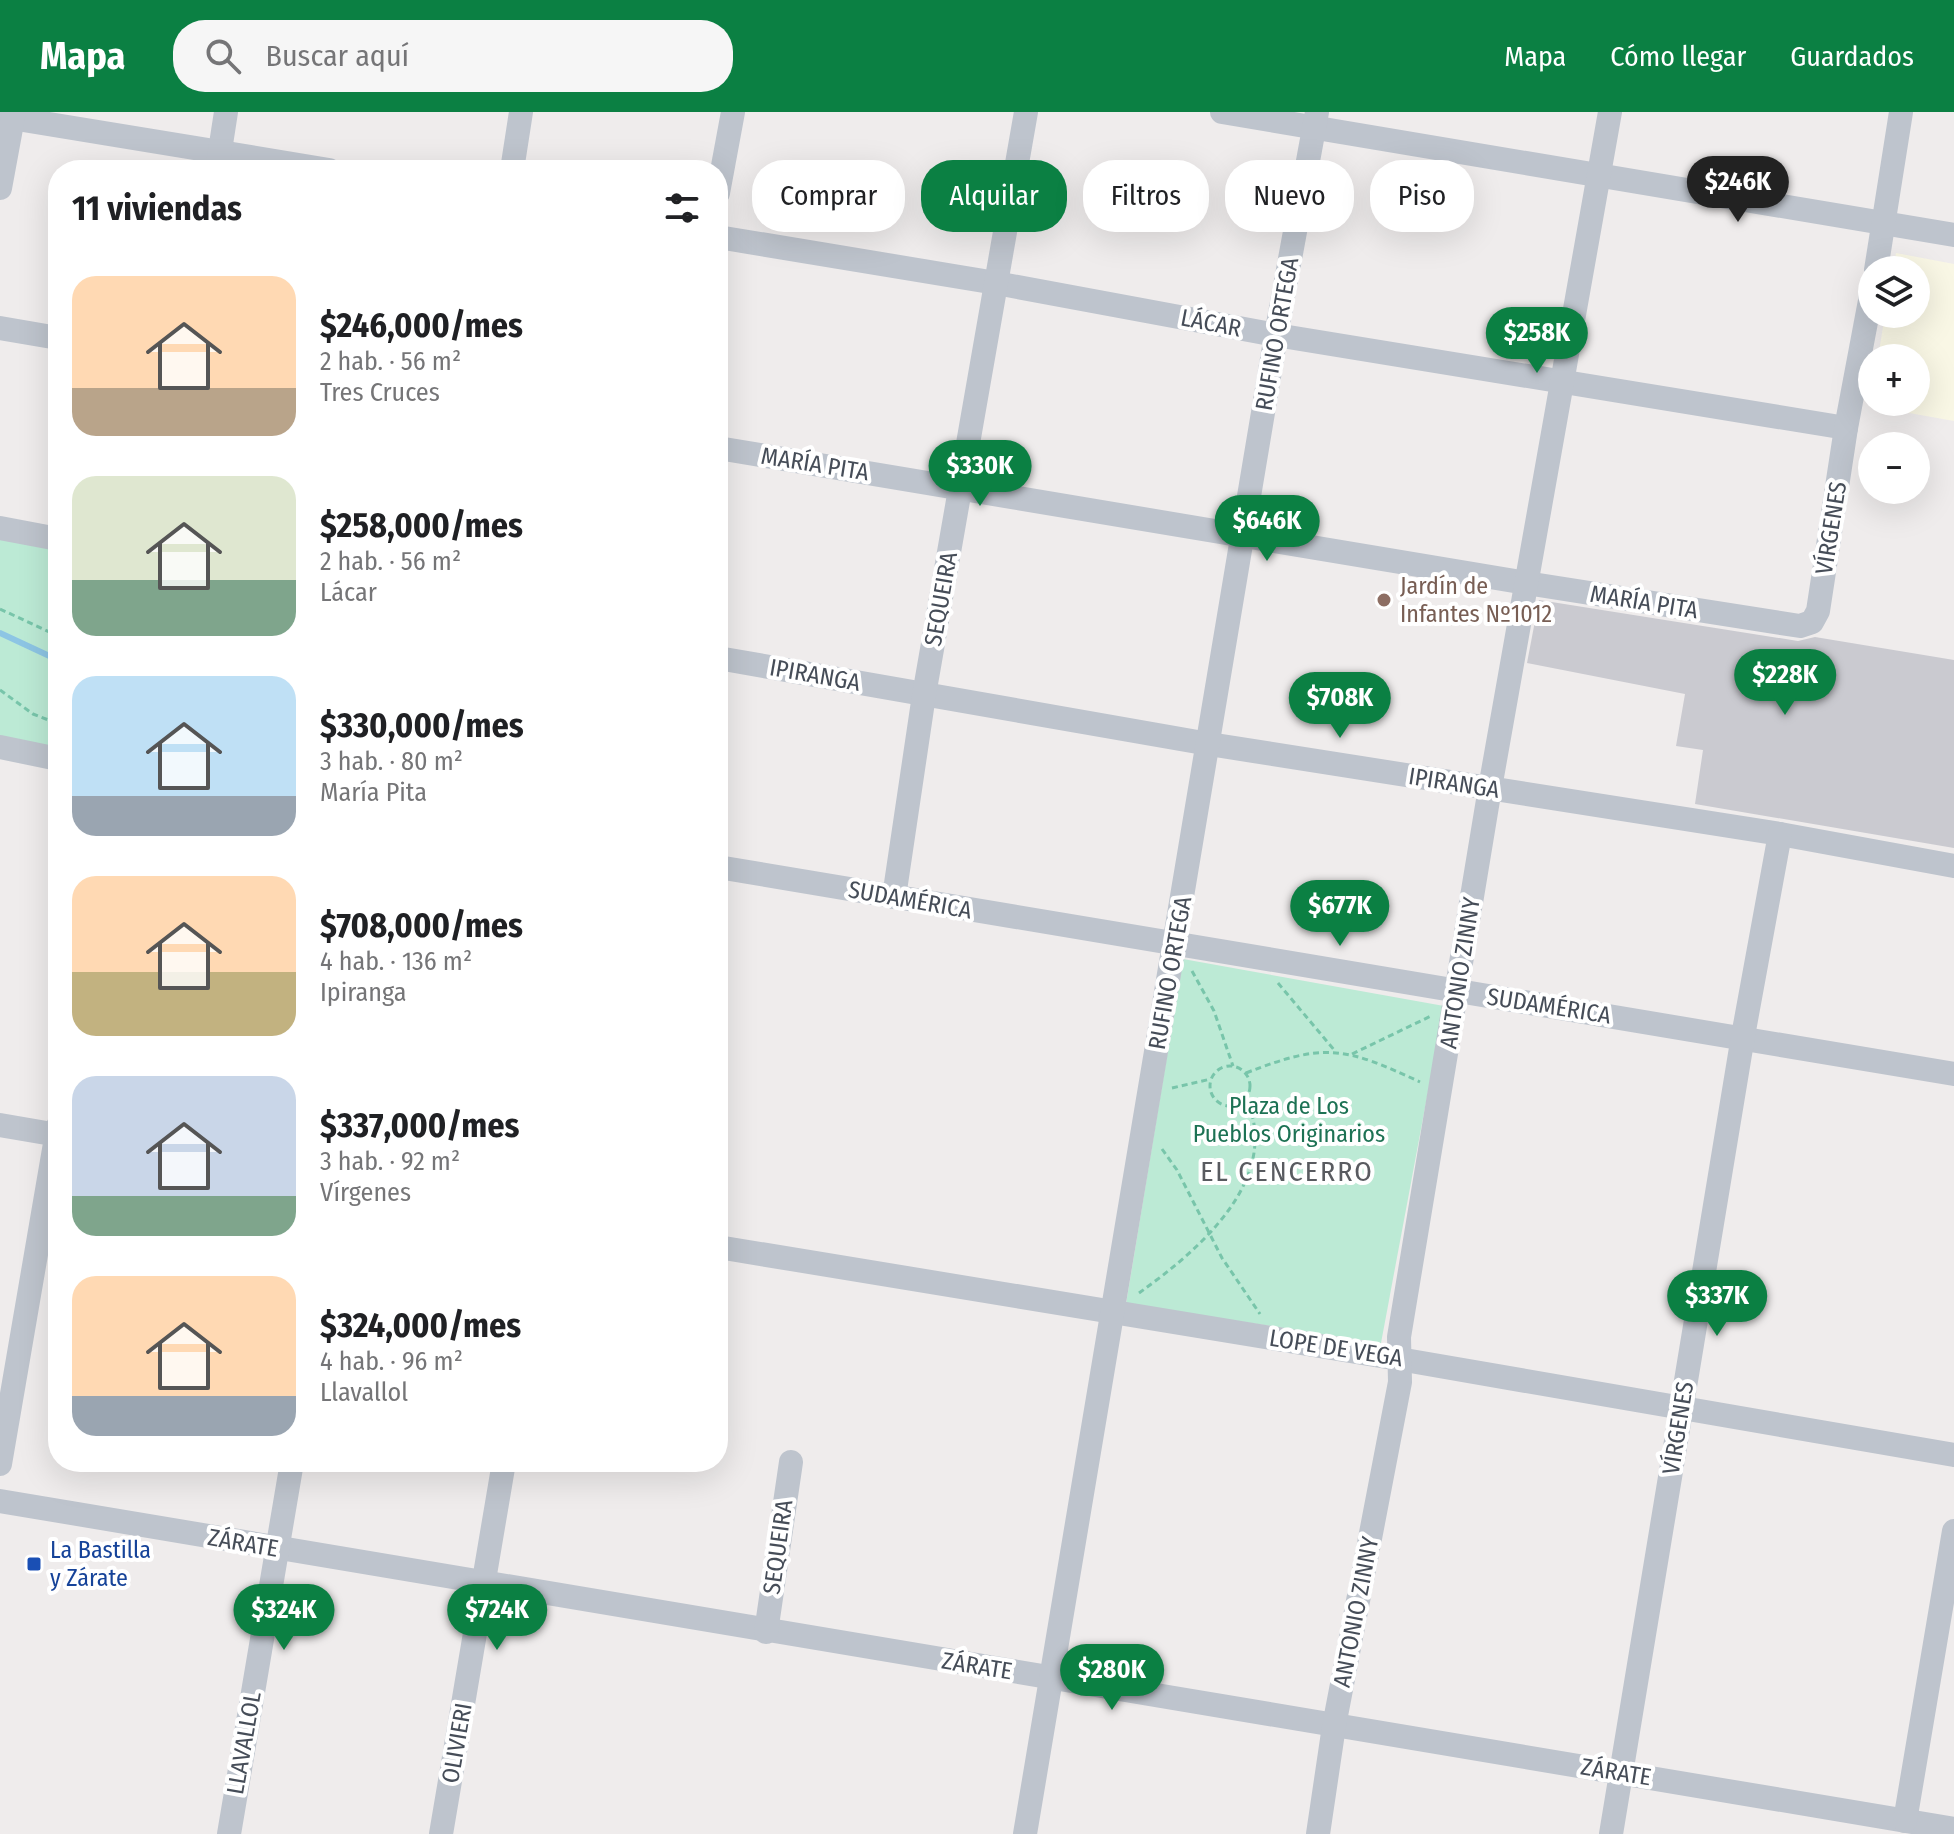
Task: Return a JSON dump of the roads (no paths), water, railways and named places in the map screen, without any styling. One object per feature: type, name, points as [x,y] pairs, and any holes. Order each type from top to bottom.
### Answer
[{"type":"street","points":[[0,188],[9,116],[218,160],[226,112]]},
{"type":"street","points":[[514,160],[521,112]]},
{"type":"street","points":[[724,160],[733,112]]},
{"type":"street","name":"SEQUEIRA","points":[[894,897],[924,695],[1026,112]]},
{"type":"street","points":[[1222,112],[1316,119],[1600,176],[1954,235]]},
{"type":"street","name":"ANTONIO ZINNY","points":[[1318,1834],[1334,1726],[1400,1382],[1399,1337],[1490,788],[1610,112]]},
{"type":"street","points":[[1878,256],[1901,112]]},
{"type":"street","name":"RUFINO ORTEGA","points":[[1025,1834],[1276,335],[1316,119]]},
{"type":"street","name":"LÁCAR","points":[[728,239],[996,283],[1276,335],[1846,428]]},
{"type":"street","points":[[0,328],[48,336]]},
{"type":"street","name":"VÍRGENES","points":[[1812,622],[1818,611],[1865,328]]},
{"type":"street","name":"MARÍA PITA","points":[[728,450],[1526,583],[1800,626],[1812,622]]},
{"type":"street","points":[[0,528],[48,537]]},
{"type":"street","name":"IPIRANGA","points":[[728,660],[1209,744],[1780,834],[1954,866]]},
{"type":"street","points":[[0,747],[48,757]]},
{"type":"street","name":"VÍRGENES","points":[[1611,1834],[1743,1036],[1780,834]]},
{"type":"street","name":"SUDAMÉRICA","points":[[728,869],[1265,960],[1456,1000],[1743,1036],[1954,1074]]},
{"type":"street","points":[[0,1125],[48,1131]]},
{"type":"street","points":[[0,1464],[48,1189]]},
{"type":"street","name":"LOPE DE VEGA","points":[[728,1249],[1399,1359],[1954,1455]]},
{"type":"street","name":"SEQUEIRA","points":[[766,1632],[791,1462]]},
{"type":"street","name":"LLAVALLOL","points":[[229,1834],[290,1472]]},
{"type":"street","name":"OLIVIERI","points":[[441,1834],[502,1472]]},
{"type":"street","name":"ZÁRATE","points":[[0,1501],[1954,1829]]},
{"type":"street","points":[[1905,1821],[1954,1531]]},
{"type":"waterway","points":[[0,633],[48,655]]},
{"type":"place","name":"Jardín de Infantes Nº1012","points":[[1384,600]]},
{"type":"place","name":"La Bastilla y Zárate","points":[[34,1564]]},
{"type":"district","name":"EL CENCERRO","points":[[1287,1171]]},
{"type":"park label","name":"Plaza de Los Pueblos Originarios","points":[[1289,1120]]}]
